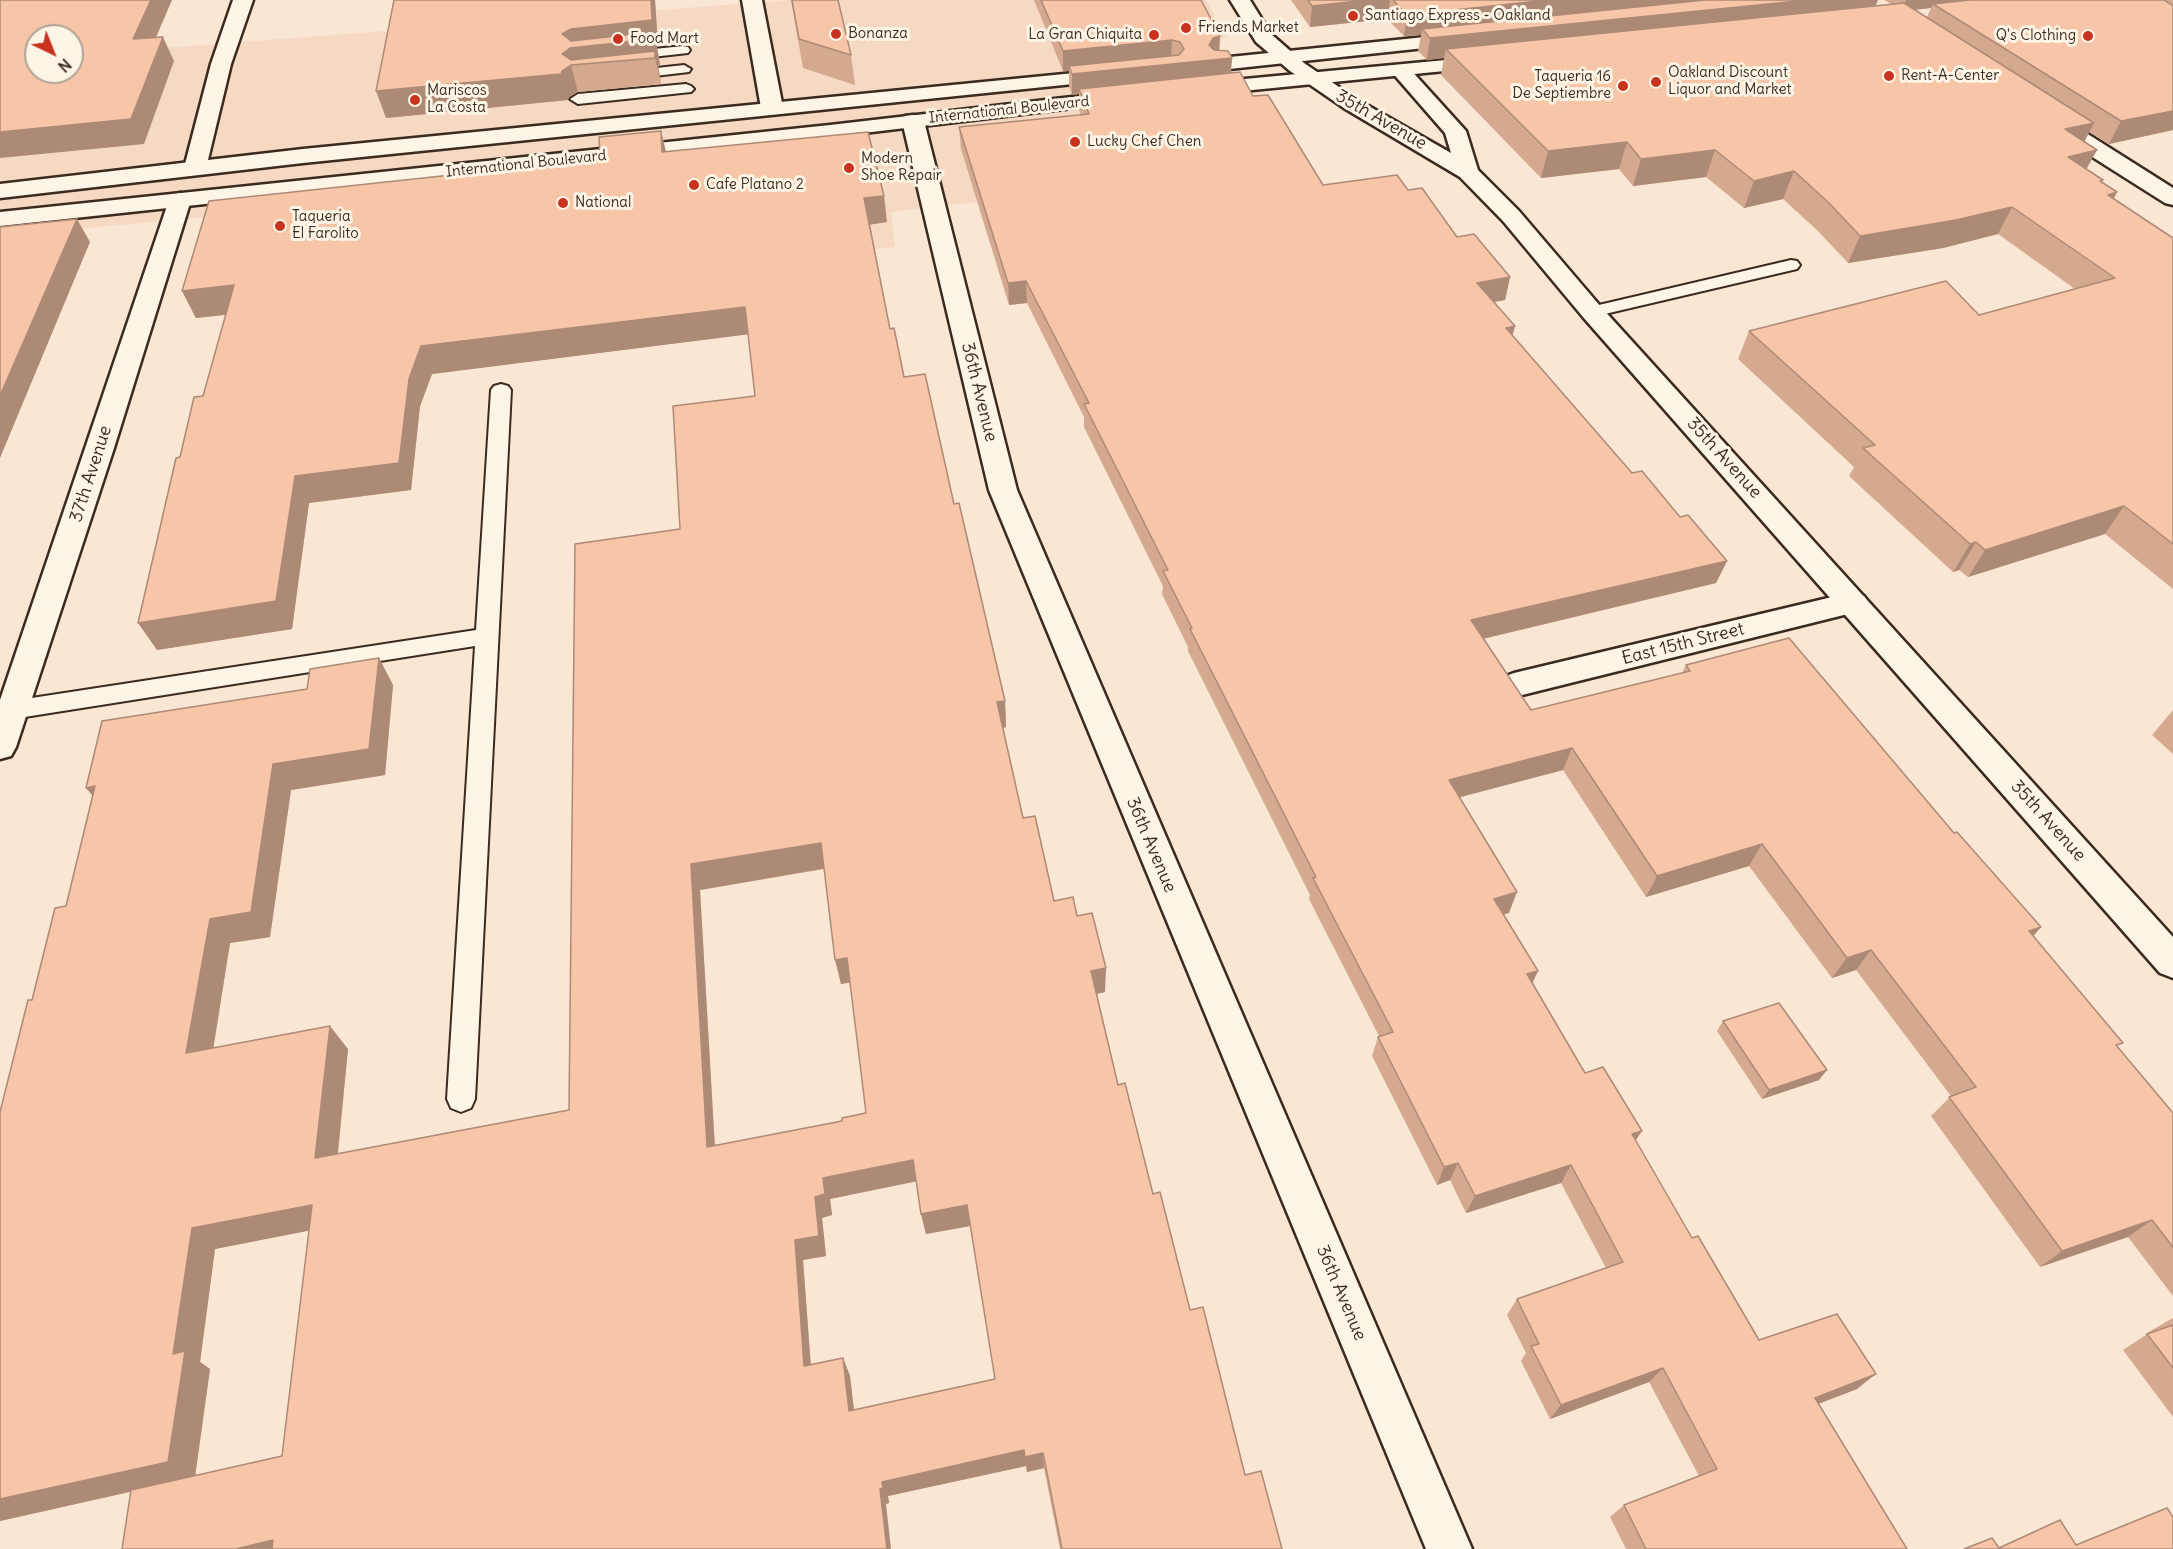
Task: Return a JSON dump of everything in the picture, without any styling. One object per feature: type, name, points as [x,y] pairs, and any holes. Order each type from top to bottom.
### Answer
[{"type":"main road","points":[[195,168],[221,64],[243,0]]},
{"type":"main road","points":[[752,0],[772,108]]},
{"type":"main road","name":"35th Avenue","points":[[1240,0],[1263,38],[1285,58],[1312,79],[1468,172],[1511,216],[1592,312],[2173,962]]},
{"type":"main road","points":[[1204,66],[1488,36]]},
{"type":"main road","points":[[1177,91],[1506,60]]},
{"type":"main road","points":[[1401,71],[1455,131],[1468,172]]},
{"type":"main road","name":"International Boulevard","points":[[0,191],[195,168],[1134,73]]},
{"type":"main road","name":"International Boulevard","points":[[0,219],[1143,95]]},
{"type":"main road","points":[[2032,108],[2173,198]]},
{"type":"main road","name":"36th Avenue","points":[[913,121],[1003,490],[1449,1549]]},
{"type":"main road","name":"37th Avenue","points":[[0,747],[180,200]]},
{"type":"main road","name":"East 15th Street","points":[[1514,685],[1853,603]]},
{"type":"lane","points":[[613,58],[683,50]]},
{"type":"lane","points":[[614,76],[684,69]]},
{"type":"lane","points":[[578,99],[686,89]]},
{"type":"lane","points":[[1592,312],[1791,265]]},
{"type":"lane","points":[[461,1099],[501,390]]},
{"type":"lane","points":[[12,710],[488,636]]},
{"type":"shaded area","points":[[790,0],[1206,0],[1227,38],[1103,53],[1071,191],[891,212],[895,247],[671,273],[228,215],[0,236],[0,60],[24,68],[24,84],[84,84],[84,54]]},
{"type":"building","points":[[0,0],[151,0],[133,39],[163,37],[131,119],[0,132]]},
{"type":"building","points":[[394,0],[651,0],[652,20],[571,29],[562,34],[571,41],[653,32],[654,39],[570,48],[562,54],[571,60],[655,51],[655,58],[571,65],[561,74],[376,91]]},
{"type":"building","points":[[792,0],[838,0],[851,55],[799,39]]},
{"type":"building","points":[[1041,0],[1201,0],[1220,36],[1213,38],[1209,45],[1214,50],[1228,51],[1232,58],[1072,74],[1069,66],[1179,55],[1184,49],[1180,42],[1172,40],[1063,51]]},
{"type":"building","points":[[1308,0],[1367,0],[1312,6]]},
{"type":"building","points":[[1393,0],[1548,0],[1407,15]]},
{"type":"building","points":[[1705,0],[1808,0],[1430,38],[1422,29]]},
{"type":"building","points":[[1969,0],[2164,0],[2173,6],[2173,111],[2121,121],[1933,4]]},
{"type":"building","points":[[1904,3],[2094,123],[2065,129],[2097,150],[2068,157],[2117,192],[2108,195],[2173,238],[2173,544],[2124,506],[1985,550],[1976,542],[1970,544],[1863,448],[1875,445],[1749,331],[1946,281],[1979,315],[2115,278],[2012,207],[1956,220],[1860,236],[1794,171],[1754,181],[1715,150],[1641,159],[1627,142],[1548,151],[1446,49]]},
{"type":"building","points":[[1240,72],[1253,96],[1268,95],[1323,185],[1397,175],[1408,190],[1422,188],[1457,237],[1474,234],[1510,277],[1477,283],[1515,326],[1506,328],[1632,473],[1642,471],[1680,517],[1688,515],[1727,561],[1471,620],[1531,710],[1690,671],[1686,665],[1789,638],[1954,833],[1957,832],[2041,927],[2029,931],[2123,1043],[2116,1045],[2173,1113],[2173,1247],[2152,1220],[2062,1251],[1949,1097],[1976,1087],[1871,950],[1847,958],[1762,844],[1657,876],[1572,748],[1449,780],[1517,892],[1494,899],[1538,971],[1527,974],[1585,1073],[1603,1067],[1642,1131],[1632,1134],[1692,1238],[1698,1236],[1759,1340],[1837,1314],[1876,1374],[1815,1398],[1907,1549],[1646,1549],[1624,1505],[1717,1469],[1663,1368],[1561,1405],[1531,1346],[1539,1344],[1517,1299],[1623,1262],[1571,1165],[1475,1196],[1458,1163],[1444,1167],[1378,1037],[1393,1032],[1313,878],[1316,877],[1190,629],[1192,628],[1163,571],[1168,570],[1084,404],[1089,403],[1026,281],[1008,283],[959,127],[1089,114],[1079,89]]},
{"type":"building","points":[[661,131],[662,152],[868,132],[884,196],[864,198],[890,329],[894,328],[904,377],[925,374],[954,504],[959,503],[1005,701],[997,702],[1023,818],[1035,816],[1054,901],[1073,897],[1077,916],[1092,913],[1106,968],[1091,971],[1118,1085],[1125,1083],[1153,1194],[1160,1192],[1190,1310],[1203,1307],[1245,1475],[1261,1471],[1282,1549],[1062,1549],[1043,1453],[1025,1457],[1024,1450],[882,1482],[883,1488],[880,1489],[887,1549],[272,1549],[273,1540],[236,1549],[122,1549],[131,1490],[282,1456],[312,1205],[192,1228],[173,1354],[185,1351],[168,1462],[0,1499],[0,1112],[28,1000],[32,1000],[55,908],[66,906],[95,786],[86,788],[102,721],[307,689],[310,669],[379,658],[369,749],[273,764],[251,912],[210,919],[186,1053],[330,1026],[315,1158],[569,1110],[575,544],[680,529],[673,406],[755,396],[745,307],[421,346],[409,379],[399,463],[295,476],[276,601],[138,623],[176,458],[180,457],[194,397],[203,396],[234,285],[182,291],[209,201],[600,159],[599,137]],"holes":[[[821,843],[835,960],[847,958],[866,1113],[842,1118],[842,1121],[707,1147],[691,864]],[[913,1160],[921,1214],[967,1205],[995,1379],[849,1411],[843,1358],[804,1366],[795,1240],[819,1236],[815,1197],[825,1194],[823,1178]]]},
{"type":"building","points":[[77,219],[0,396],[0,227]]},
{"type":"building","points":[[1779,1003],[1827,1070],[1769,1090],[1723,1021]]},
{"type":"building","points":[[2173,1325],[2173,1368],[2147,1334]]},
{"type":"building","points":[[2167,1508],[2173,1517],[2173,1549],[1964,1549],[1992,1538],[1999,1548],[2060,1520],[2076,1545]]},
{"type":"place","name":"Santiago Express - Oakland","points":[[1353,16]]},
{"type":"place","name":"Friends Market","points":[[1186,28]]},
{"type":"place","name":"Bonanza","points":[[836,34]]},
{"type":"place","name":"La Gran Chiquita","points":[[1154,35]]},
{"type":"place","name":"Q's Clothing","points":[[2088,36]]},
{"type":"place","name":"Food Mart","points":[[618,39]]},
{"type":"place","name":"Rent-A-Center","points":[[1889,76]]},
{"type":"place","name":"Oakland Discount Liquor and Market","points":[[1656,82]]},
{"type":"place","name":"Taqueria 16 De Septiembre","points":[[1623,86]]},
{"type":"place","name":"Mariscos La Costa","points":[[415,100]]},
{"type":"place","name":"Lucky Chef Chen","points":[[1075,142]]},
{"type":"place","name":"Modern Shoe Repair","points":[[849,168]]},
{"type":"place","name":"Cafe Platano 2","points":[[694,185]]},
{"type":"place","name":"National","points":[[563,203]]},
{"type":"place","name":"Taqueria El Farolito","points":[[280,226]]}]
